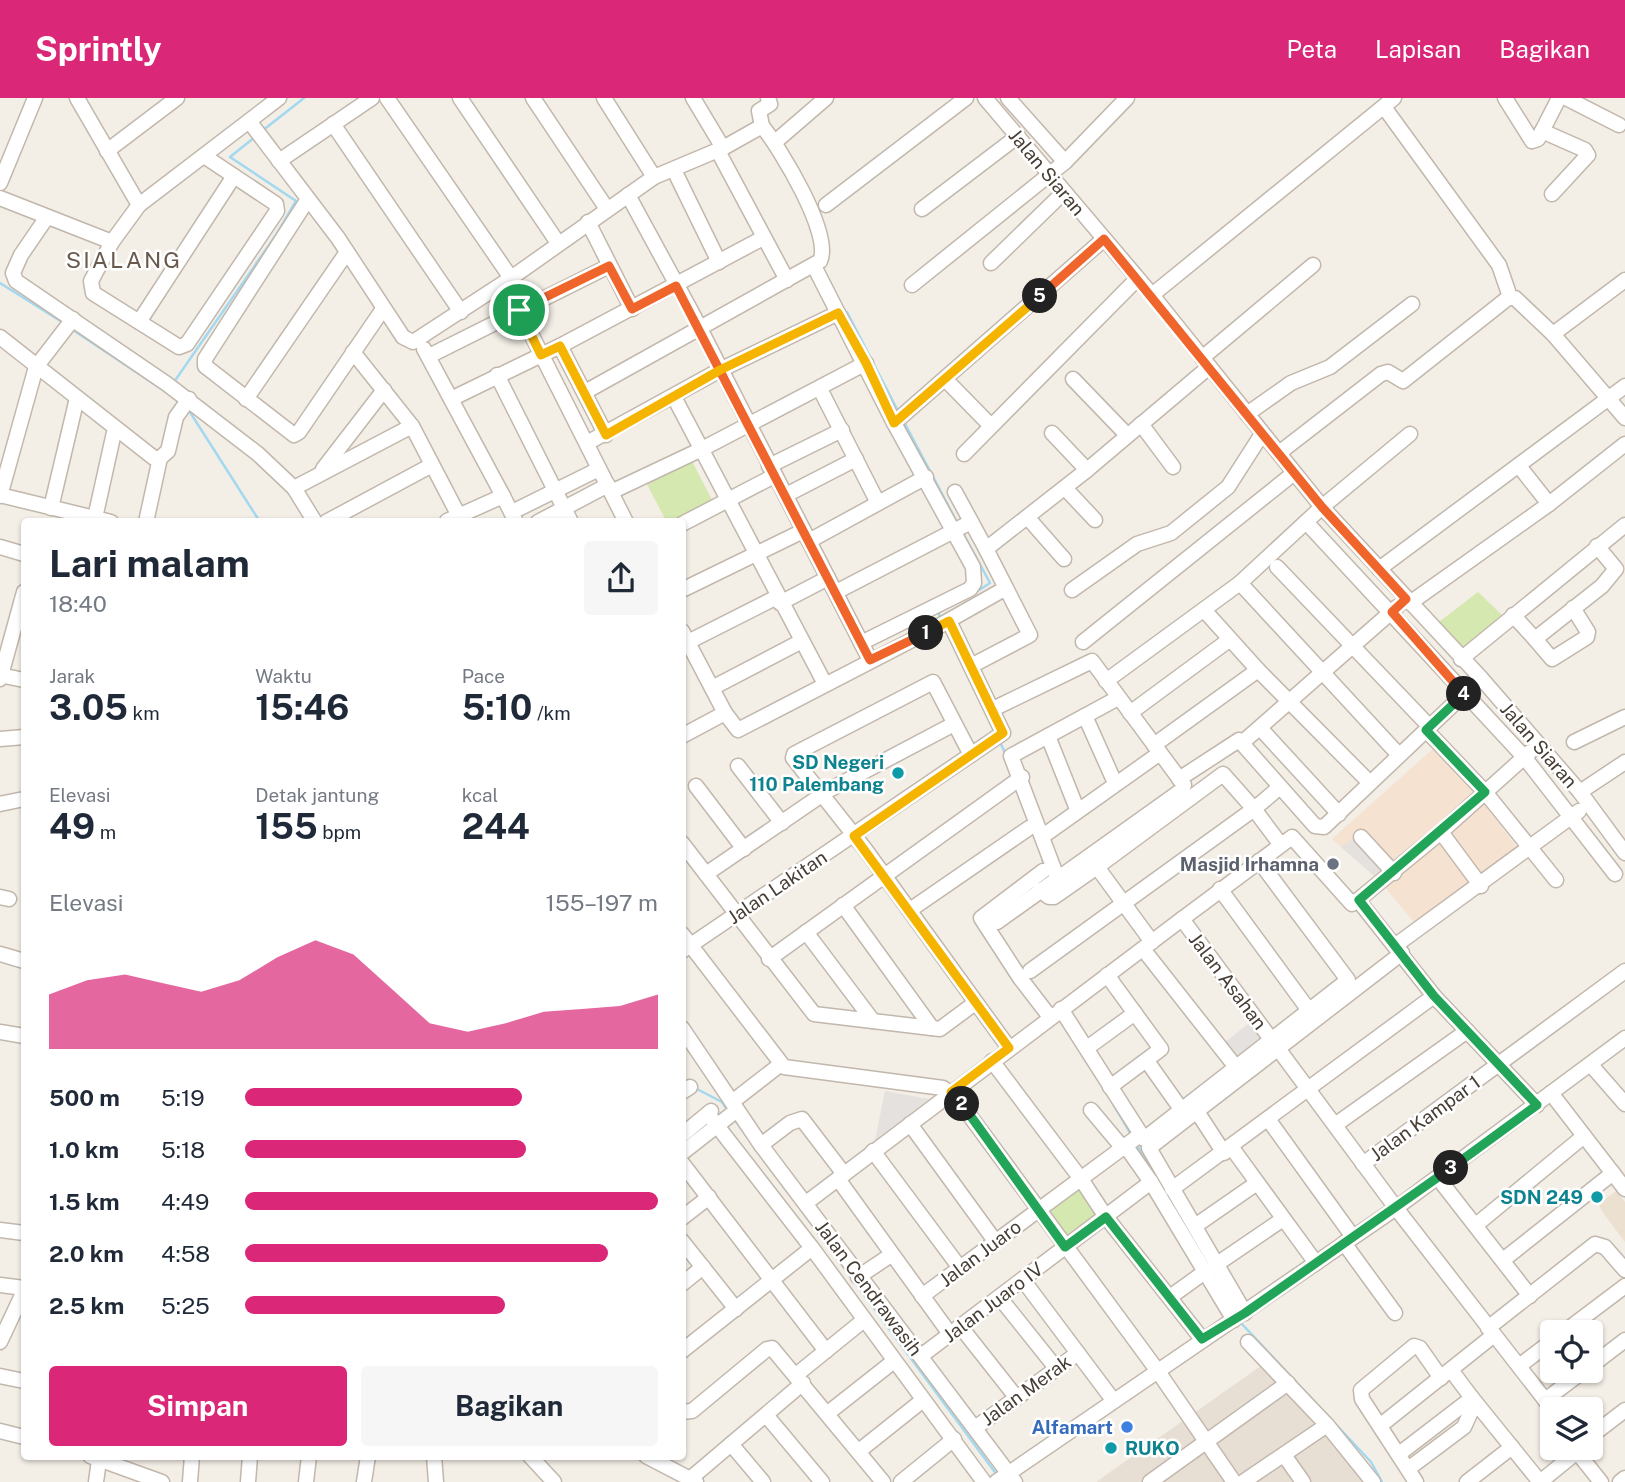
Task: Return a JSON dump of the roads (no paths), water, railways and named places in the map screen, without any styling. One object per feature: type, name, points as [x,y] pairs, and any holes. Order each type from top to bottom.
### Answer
[{"type":"street","points":[[0,183],[35,98]]},
{"type":"street","points":[[77,98],[139,205]]},
{"type":"street","points":[[107,151],[177,98]]},
{"type":"street","points":[[204,156],[276,204],[276,216],[187,344],[179,347],[93,293],[91,281],[112,242],[139,205],[204,156],[254,129],[279,98]]},
{"type":"street","points":[[279,162],[372,98]]},
{"type":"street","points":[[387,98],[511,278],[519,310],[624,518]]},
{"type":"street","points":[[460,98],[558,243]]},
{"type":"street","points":[[533,98],[607,209]]},
{"type":"street","points":[[604,98],[654,177]]},
{"type":"street","points":[[693,98],[787,280]]},
{"type":"street","points":[[585,392],[814,266],[823,256],[823,246],[812,213],[775,142],[762,126],[759,111],[770,104],[768,98]]},
{"type":"street","points":[[775,142],[826,98]]},
{"type":"street","points":[[826,205],[966,98]]},
{"type":"street","points":[[989,102],[1007,98],[1065,162]]},
{"type":"street","points":[[912,285],[1065,162],[1126,98]]},
{"type":"street","points":[[1505,98],[1532,141],[1538,138],[1559,98]]},
{"type":"street","points":[[1566,98],[1619,125]]},
{"type":"street","name":"Jalan Siaran","points":[[989,102],[1152,295],[1322,507],[1539,744],[1585,798],[1625,853]]},
{"type":"street","points":[[1152,295],[1389,102],[1499,265],[1508,291]]},
{"type":"street","points":[[332,124],[461,312]]},
{"type":"street","points":[[418,341],[654,177],[720,150],[762,126]]},
{"type":"street","points":[[254,129],[347,252],[403,337],[418,341],[429,356],[514,517],[556,490],[599,469]]},
{"type":"street","points":[[1542,131],[1588,155],[1552,194]]},
{"type":"street","points":[[922,209],[1018,136]]},
{"type":"street","points":[[674,170],[719,262]]},
{"type":"street","points":[[139,322],[234,176]]},
{"type":"street","points":[[991,263],[1064,192]]},
{"type":"street","points":[[628,195],[700,328],[870,660]]},
{"type":"street","points":[[0,198],[112,242]]},
{"type":"street","points":[[308,199],[205,359],[209,372],[246,398],[290,435],[296,434],[383,309]]},
{"type":"street","points":[[47,217],[21,254],[13,272],[14,278],[70,325],[171,387],[185,404],[258,454],[294,488],[313,518]]},
{"type":"street","points":[[588,222],[632,309]]},
{"type":"street","points":[[451,399],[632,309],[763,238]]},
{"type":"street","points":[[900,418],[1104,239]]},
{"type":"street","points":[[246,398],[347,252]]},
{"type":"street","points":[[986,549],[1028,518],[1141,424],[1313,265]]},
{"type":"street","points":[[429,356],[609,266]]},
{"type":"street","points":[[814,266],[866,363],[900,418],[926,477],[962,526],[986,549],[1030,635],[971,666]]},
{"type":"street","points":[[964,454],[1137,279]]},
{"type":"street","points":[[1553,334],[1625,280]]},
{"type":"street","points":[[1279,453],[1381,374],[1388,372],[1403,381],[1508,298],[1515,298],[1553,334],[1625,418]]},
{"type":"street","points":[[1247,414],[1291,383],[1330,367],[1412,303]]},
{"type":"street","points":[[587,443],[606,435],[720,370],[838,313]]},
{"type":"street","points":[[70,325],[36,367],[7,450],[0,495],[95,518],[115,428]]},
{"type":"street","points":[[0,337],[154,458],[166,456],[185,404]]},
{"type":"street","points":[[560,346],[606,435]]},
{"type":"street","points":[[353,352],[412,426],[432,465],[449,518]]},
{"type":"street","points":[[497,375],[568,515],[610,489],[702,449],[747,423],[820,389],[866,363]]},
{"type":"street","points":[[1073,379],[1126,435]]},
{"type":"street","points":[[946,380],[991,426]]},
{"type":"street","points":[[1379,569],[1625,386]]},
{"type":"street","points":[[820,389],[878,503]]},
{"type":"street","points":[[320,473],[384,390]]},
{"type":"street","points":[[674,397],[800,642],[825,684]]},
{"type":"street","points":[[51,508],[77,398]]},
{"type":"street","points":[[1141,424],[1173,467]]},
{"type":"street","points":[[294,488],[412,426]]},
{"type":"street","points":[[686,522],[727,501],[842,429]]},
{"type":"street","points":[[1052,433],[1087,470]]},
{"type":"street","points":[[1072,590],[1137,544],[1171,533],[1228,487],[1262,434]]},
{"type":"street","points":[[1106,681],[1240,583],[1322,507],[1410,434]]},
{"type":"street","points":[[1243,742],[1292,703],[1392,612],[1549,504],[1625,444]]},
{"type":"street","points":[[147,518],[160,458]]},
{"type":"street","points":[[786,495],[856,459]]},
{"type":"street","points":[[333,518],[432,465]]},
{"type":"street","points":[[1519,466],[1549,504]]},
{"type":"street","points":[[1083,642],[1294,473]]},
{"type":"street","points":[[686,588],[878,503],[926,477]]},
{"type":"street","points":[[1065,488],[1095,520]]},
{"type":"street","points":[[861,643],[970,589],[974,583],[955,492]]},
{"type":"street","points":[[454,518],[503,496]]},
{"type":"street","points":[[1028,518],[1064,559]]},
{"type":"street","points":[[1306,522],[1525,758],[1615,874]]},
{"type":"street","points":[[1461,659],[1625,525]]},
{"type":"street","points":[[836,592],[962,526]]},
{"type":"street","points":[[1535,639],[1616,572],[1597,546]]},
{"type":"street","points":[[0,547],[21,553]]},
{"type":"street","points":[[1277,567],[1355,646],[1485,792],[1556,880]]},
{"type":"street","points":[[686,637],[828,578]]},
{"type":"street","points":[[1240,583],[1398,754]]},
{"type":"street","points":[[686,639],[725,713],[738,730],[1006,588]]},
{"type":"street","points":[[21,606],[14,637],[0,677],[21,680]]},
{"type":"street","points":[[1513,615],[1552,659],[1587,637],[1588,632],[1573,608]]},
{"type":"street","points":[[1204,610],[1229,640],[1369,782]]},
{"type":"street","points":[[944,623],[971,666],[993,709],[1089,660],[1184,785],[1182,790],[996,922]]},
{"type":"street","points":[[1130,713],[1229,640]]},
{"type":"street","points":[[712,688],[800,642]]},
{"type":"street","points":[[1043,836],[1258,670]]},
{"type":"street","points":[[1179,779],[1236,739],[1243,742],[1318,828],[1339,814],[1398,754],[1481,678]]},
{"type":"street","points":[[971,755],[933,682],[869,718],[794,754],[794,761],[884,875],[1009,1048]]},
{"type":"street","points":[[1057,877],[1043,836],[1017,780],[1012,756],[1118,698]]},
{"type":"street","name":"Jalan Lakitan","points":[[686,942],[736,914],[997,737],[993,709]]},
{"type":"street","points":[[686,734],[725,713]]},
{"type":"street","points":[[1084,716],[1115,783]]},
{"type":"street","points":[[1574,743],[1625,718]]},
{"type":"street","points":[[706,874],[821,795],[954,724]]},
{"type":"street","points":[[1261,729],[1339,814]]},
{"type":"street","points":[[1048,736],[1076,809]]},
{"type":"street","points":[[0,739],[21,737]]},
{"type":"street","points":[[1182,919],[1295,837],[1352,904],[1394,873],[1539,744]]},
{"type":"street","points":[[1208,759],[1254,809],[1282,845]]},
{"type":"street","points":[[1138,1142],[1196,1110],[1314,1009],[1331,1000],[1572,816],[1585,798],[1625,762]]},
{"type":"street","points":[[738,766],[782,823]]},
{"type":"street","points":[[1040,890],[1053,897],[1223,774]]},
{"type":"street","points":[[769,959],[1017,780]]},
{"type":"street","points":[[696,786],[744,849]]},
{"type":"street","points":[[1030,971],[1254,809],[1280,787]]},
{"type":"street","points":[[0,804],[21,800]]},
{"type":"street","points":[[910,910],[1029,828]]},
{"type":"street","points":[[1441,832],[1481,886]]},
{"type":"street","points":[[1362,837],[1394,873]]},
{"type":"street","points":[[686,848],[814,1014],[943,1028],[975,1003]]},
{"type":"street","points":[[1259,861],[1351,985]]},
{"type":"street","points":[[1097,867],[1123,903],[1147,946],[1235,1066]]},
{"type":"street","points":[[1043,871],[981,918],[1020,978],[1087,1048],[1138,1142],[1195,1226],[1211,1267],[1239,1317]]},
{"type":"street","points":[[1220,889],[1314,1009]]},
{"type":"street","points":[[1359,900],[1434,996],[1537,1105]]},
{"type":"street","points":[[843,905],[932,1028]]},
{"type":"street","name":"Jalan Asahan","points":[[806,1203],[1182,919],[1396,1208],[1543,1397]]},
{"type":"street","points":[[806,932],[873,1021]]},
{"type":"street","points":[[686,944],[780,1064],[791,1069],[941,1087],[951,1092],[1157,1370],[1234,1482]]},
{"type":"street","points":[[0,954],[21,960]]},
{"type":"street","name":"Jalan Kampar 1","points":[[1363,1164],[1623,972]]},
{"type":"street","points":[[1107,975],[1161,1047],[1110,1087]]},
{"type":"street","points":[[1172,1189],[1434,996]]},
{"type":"street","points":[[1087,1048],[1135,1013]]},
{"type":"street","points":[[1335,1125],[1466,1031]]},
{"type":"street","points":[[0,1032],[21,1036]]},
{"type":"street","points":[[686,1037],[721,1114],[812,1248],[984,1482]]},
{"type":"street","points":[[1006,1478],[1113,1400],[1396,1208],[1625,1038]]},
{"type":"street","points":[[1138,1142],[1235,1066],[1275,1042]]},
{"type":"street","points":[[1147,1060],[1181,1108]]},
{"type":"street","points":[[992,1062],[1081,1179],[1106,1217],[1202,1339]]},
{"type":"street","points":[[686,1149],[721,1114],[780,1064]]},
{"type":"street","points":[[1591,1065],[1624,1102]]},
{"type":"street","points":[[1551,1093],[1625,1189]]},
{"type":"street","points":[[1091,1110],[1138,1142],[1148,1184],[1211,1267]]},
{"type":"street","points":[[1196,1110],[1257,1183],[1316,1263]]},
{"type":"street","points":[[686,1133],[721,1114]]},
{"type":"street","name":"Jalan Cendrawasih","points":[[721,1114],[761,1145],[858,1277],[975,1428],[1006,1478]]},
{"type":"street","points":[[761,1145],[790,1124],[802,1119],[891,1255],[922,1296],[1016,1397]]},
{"type":"street","points":[[1268,1119],[1395,1313]]},
{"type":"street","points":[[910,1124],[995,1241]]},
{"type":"street","points":[[1476,1225],[1584,1136]]},
{"type":"street","name":"Jalan Juaro","points":[[922,1296],[1038,1209],[1138,1142]]},
{"type":"street","points":[[873,1152],[960,1268]]},
{"type":"street","points":[[686,1168],[826,1351]]},
{"type":"street","points":[[1503,1260],[1613,1173]]},
{"type":"street","points":[[1438,1178],[1530,1296]]},
{"type":"street","points":[[1195,1226],[1257,1183]]},
{"type":"street","name":"Jalan Juaro IV","points":[[921,1356],[1148,1184]]},
{"type":"street","points":[[686,1215],[709,1196]]},
{"type":"street","points":[[1170,1297],[1283,1219]]},
{"type":"street","points":[[0,1230],[21,1233]]},
{"type":"street","points":[[1381,1425],[1446,1374],[1530,1296],[1595,1244],[1605,1247],[1625,1270]]},
{"type":"street","points":[[686,1246],[736,1309]]},
{"type":"street","points":[[686,1349],[812,1248]]},
{"type":"street","points":[[858,1277],[891,1255]]},
{"type":"street","points":[[686,1281],[704,1267]]},
{"type":"street","points":[[1023,1280],[1113,1400]]},
{"type":"street","points":[[0,1285],[21,1289]]},
{"type":"street","points":[[1580,1320],[1625,1286]]},
{"type":"street","points":[[0,1342],[21,1296]]},
{"type":"street","points":[[1000,1298],[1056,1368]]},
{"type":"street","points":[[654,1460],[693,1480],[766,1415],[826,1351],[864,1320]]},
{"type":"street","points":[[1603,1357],[1625,1340]]},
{"type":"street","points":[[1248,1342],[1327,1425],[1373,1482]]},
{"type":"street","points":[[1416,1482],[1362,1399],[1361,1390],[1412,1347],[1420,1348],[1473,1400],[1540,1482],[1566,1460]]},
{"type":"street","points":[[686,1411],[692,1410],[769,1348],[773,1349],[883,1482]]},
{"type":"street","points":[[1519,1366],[1540,1350]]},
{"type":"street","name":"Jalan Merak","points":[[975,1428],[1078,1353]]},
{"type":"street","points":[[828,1413],[894,1360]]},
{"type":"street","points":[[0,1376],[21,1380]]},
{"type":"street","points":[[1150,1482],[1288,1383]]},
{"type":"street","points":[[1557,1397],[1572,1383]]},
{"type":"street","points":[[859,1451],[923,1400]]},
{"type":"street","points":[[1399,1454],[1473,1400]]},
{"type":"street","points":[[1408,1469],[1464,1427],[1473,1400]]},
{"type":"street","points":[[1603,1426],[1625,1409]]},
{"type":"street","points":[[766,1415],[822,1482]]},
{"type":"street","points":[[1243,1482],[1327,1425]]},
{"type":"street","points":[[0,1431],[21,1436]]},
{"type":"street","points":[[901,1482],[954,1438]]},
{"type":"street","points":[[731,1444],[763,1482]]},
{"type":"street","points":[[1467,1482],[1512,1447]]},
{"type":"street","points":[[1284,1455],[1303,1482]]},
{"type":"street","points":[[94,1460],[96,1482]]},
{"type":"street","points":[[100,1460],[162,1482]]},
{"type":"street","points":[[190,1482],[192,1460]]},
{"type":"street","points":[[248,1482],[250,1460]]},
{"type":"street","points":[[306,1482],[309,1460]]},
{"type":"street","points":[[365,1482],[368,1460]]},
{"type":"street","points":[[435,1460],[436,1482]]},
{"type":"street","points":[[537,1460],[554,1482]]},
{"type":"street","points":[[1585,1460],[1601,1482]]},
{"type":"street","points":[[1620,1482],[1625,1478]]},
{"type":"waterway","points":[[262,131],[304,98]]},
{"type":"waterway","points":[[174,382],[276,235],[296,201],[230,157],[255,137]]},
{"type":"waterway","points":[[0,283],[62,322]]},
{"type":"waterway","points":[[847,312],[899,413]]},
{"type":"waterway","points":[[73,330],[169,394]]},
{"type":"waterway","points":[[188,409],[257,518]]},
{"type":"waterway","points":[[904,422],[958,524]]},
{"type":"waterway","points":[[963,533],[990,583],[976,592]]},
{"type":"waterway","points":[[940,620],[939,612],[945,609]]},
{"type":"waterway","points":[[1000,742],[1006,755]]},
{"type":"waterway","points":[[1041,853],[1044,867]]},
{"type":"waterway","points":[[695,1088],[722,1102],[729,1112]]},
{"type":"waterway","points":[[1112,1102],[1132,1136]]},
{"type":"waterway","points":[[735,1120],[997,1475]]},
{"type":"waterway","points":[[1137,1145],[1155,1175]]},
{"type":"waterway","points":[[1165,1193],[1183,1219]]},
{"type":"waterway","points":[[1241,1323],[1371,1462],[1382,1482]]},
{"type":"place","name":"SD Negeri 110 Palembang","points":[[898,773]]},
{"type":"place","name":"Masjid Irhamna","points":[[1333,864]]},
{"type":"place","name":"SDN 249","points":[[1597,1197]]},
{"type":"place","name":"Alfamart","points":[[1127,1427]]},
{"type":"place","name":"RUKO","points":[[1111,1448]]},
{"type":"district","name":"SIALANG","points":[[124,259]]}]
